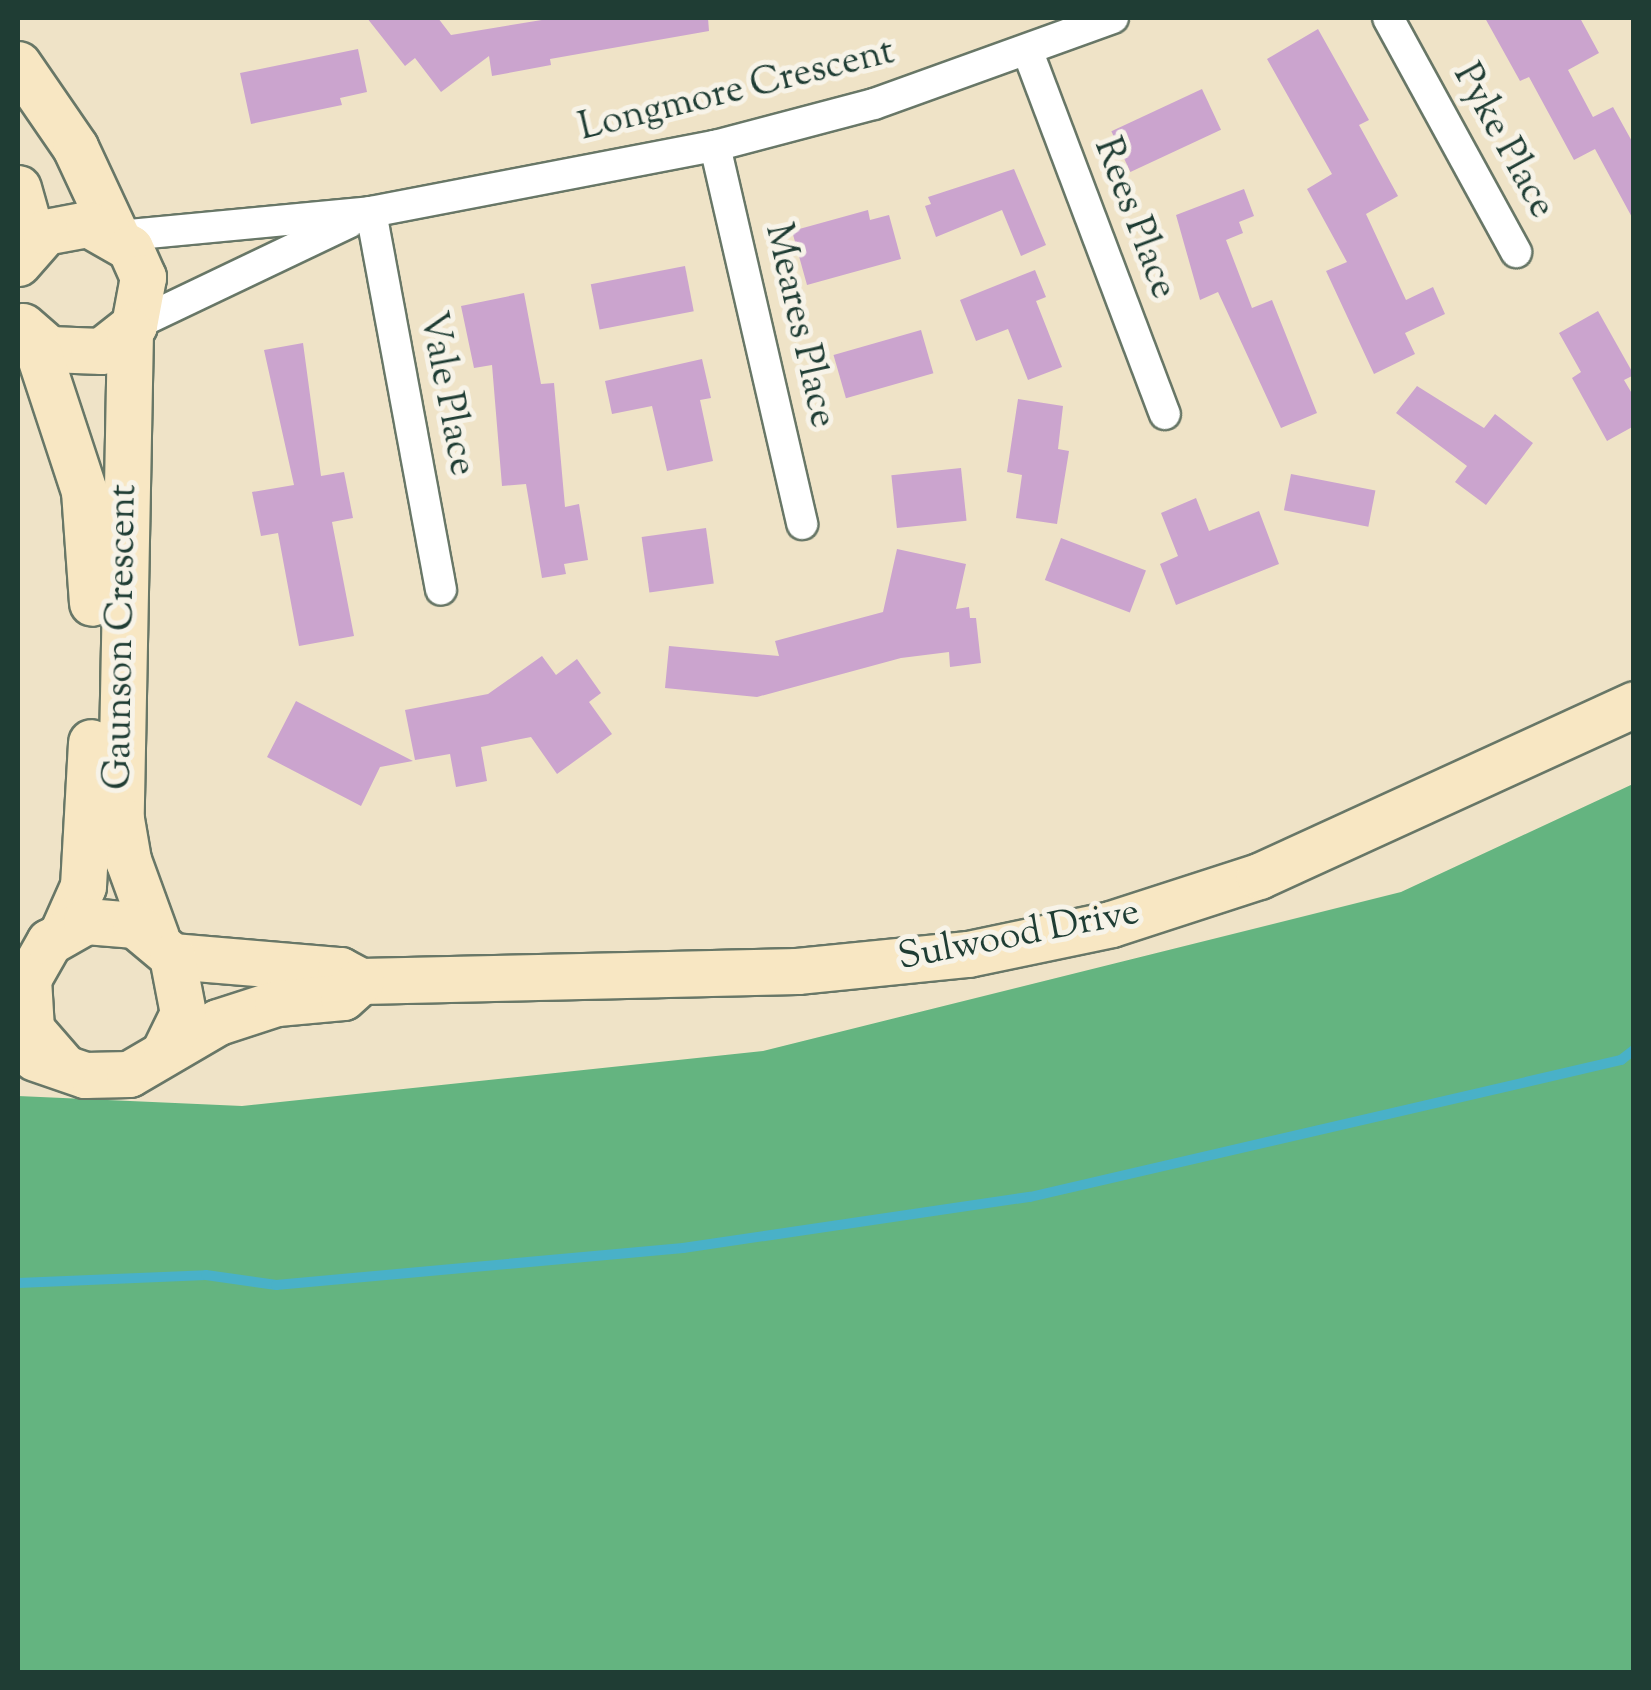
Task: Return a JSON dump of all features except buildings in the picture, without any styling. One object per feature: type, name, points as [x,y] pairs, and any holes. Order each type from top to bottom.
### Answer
[{"type":"main road","points":[[18,64],[75,147],[117,236]]},
{"type":"main road","points":[[18,188],[25,249],[73,223],[117,236]]},
{"type":"main road","name":"Gaunson Crescent","points":[[117,236],[143,277],[132,328],[121,819],[128,860],[164,947]]},
{"type":"main road","points":[[25,333],[84,356],[132,328]]},
{"type":"main road","name":"Gaunson Crescent","points":[[25,333],[76,460],[92,543],[89,835],[82,886],[39,950]]},
{"type":"main road","name":"Sulwood Drive","points":[[39,950],[111,919],[164,947],[340,970],[362,982],[796,971],[1026,944],[1259,876],[1634,704]]},
{"type":"main road","points":[[164,947],[183,1013],[166,1048]]},
{"type":"main road","points":[[39,950],[26,991],[31,1029],[64,1066]]},
{"type":"main road","name":"Sulwood Drive","points":[[18,1053],[107,1078],[150,1064],[166,1048],[277,1003],[343,997],[362,982]]},
{"type":"street","name":"Longmore Crescent","points":[[117,236],[370,212],[715,146],[874,104],[1028,52],[1113,18]]},
{"type":"street","name":"Pyke Place","points":[[1388,18],[1516,252]]},
{"type":"street","name":"Rees Place","points":[[1028,52],[1165,414]]},
{"type":"street","name":"Meares Place","points":[[715,146],[802,524]]},
{"type":"street","name":"Longmore Crescent","points":[[132,328],[370,212]]},
{"type":"street","name":"Vale Place","points":[[370,212],[441,590]]},
{"type":"green space","points":[[1633,784],[1633,1672],[18,1672],[18,1096],[242,1106],[763,1051],[1401,892]]},
{"type":"waterway","points":[[18,1283],[206,1275],[276,1285],[683,1248],[1030,1197],[1621,1060],[1634,1050]]}]
